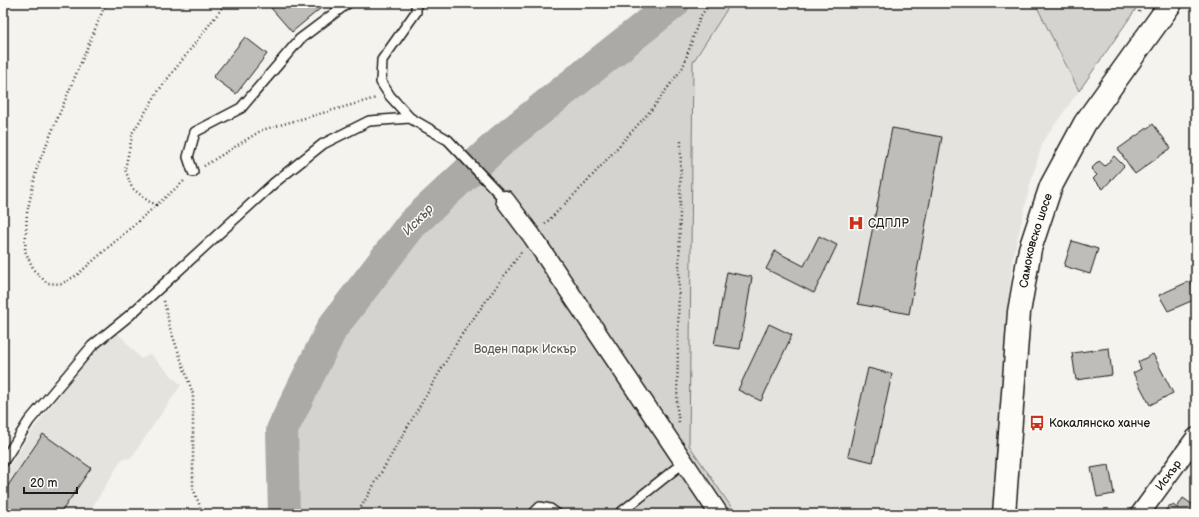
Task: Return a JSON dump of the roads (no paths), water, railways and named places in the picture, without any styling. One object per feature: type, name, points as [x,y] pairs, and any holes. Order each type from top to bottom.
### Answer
[{"type":"main road","name":"Самоковско шосе","points":[[1004,514],[1019,312],[1030,249],[1051,186],[1085,123],[1171,3]]},
{"type":"street","points":[[505,200],[532,236],[719,514]]},
{"type":"street","name":"Искър","points":[[1140,514],[1196,437]]},
{"type":"lane","points":[[193,172],[188,157],[195,132],[241,108],[300,39],[348,3]]},
{"type":"lane","points":[[416,3],[416,12],[382,60],[381,82],[390,96],[410,118],[448,140],[505,200]]},
{"type":"lane","points":[[3,462],[29,421],[92,346],[130,315],[274,183],[324,144],[369,121],[410,118]]},
{"type":"lane","points":[[619,514],[684,462]]},
{"type":"lane","points":[[532,514],[540,507],[550,508],[557,514]]},
{"type":"waterway","name":"Искър","points":[[284,514],[282,430],[332,328],[412,224],[502,140],[674,3]]},
{"type":"place","name":"СДПЛР","points":[[856,223]]},
{"type":"place","name":"Кокалянско ханче","points":[[1037,423]]},
{"type":"park label","name":"Воден парк Искър","points":[[525,349]]}]
